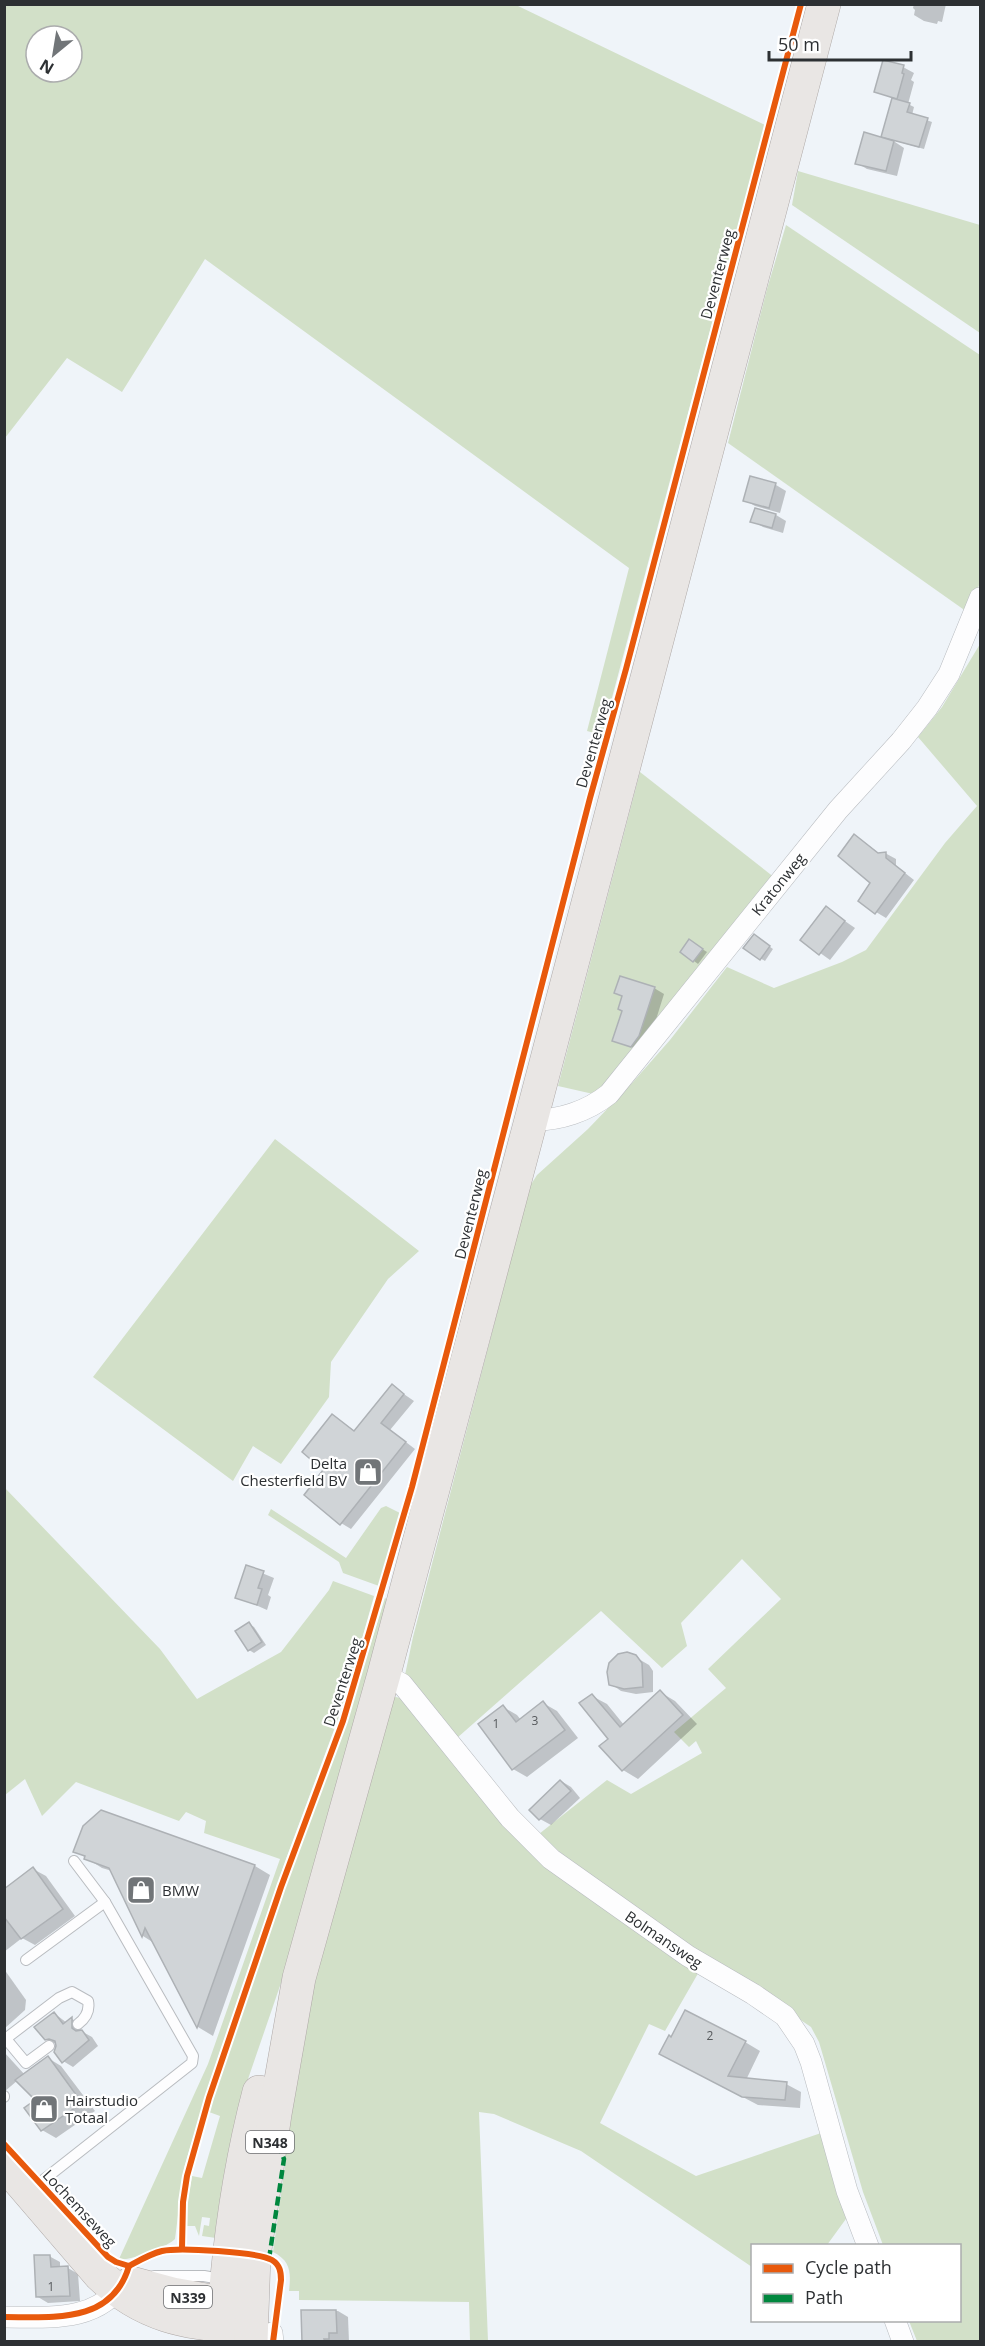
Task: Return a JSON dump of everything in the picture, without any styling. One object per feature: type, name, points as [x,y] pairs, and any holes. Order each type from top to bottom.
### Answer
[{"type":"main road","name":"N348","points":[[244,2323],[233,2222],[247,2139],[268,2057],[299,1978],[384,1674],[824,4]]},
{"type":"main road","name":"Lochemseweg","points":[[4,2163],[100,2275],[121,2286],[161,2315],[179,2320],[244,2323]]},
{"type":"street","name":"Kratonweg","points":[[531,1120],[556,1119],[572,1114],[600,1101],[609,1094],[838,810],[901,741],[927,708],[948,674],[981,598]]},
{"type":"street","name":"Bolmansweg","points":[[384,1674],[402,1684],[510,1818],[551,1859],[688,1956],[753,1994],[785,2016],[804,2044],[811,2062],[848,2191],[867,2244]]},
{"type":"street","points":[[4,2317],[71,2316],[106,2303],[121,2286]]},
{"type":"street","points":[[896,2322],[903,2342]]},
{"type":"lane","points":[[30,2192],[192,2063],[193,2056],[105,1902],[74,1861]]},
{"type":"lane","points":[[26,1960],[105,1902]]},
{"type":"lane","points":[[49,2046],[26,2063],[5,2039],[59,1998],[72,1992],[88,2001],[87,2015],[78,2024]]},
{"type":"lane","points":[[121,2286],[184,2275],[204,2276],[244,2323]]},
{"type":"green space","points":[[4,5],[516,5],[765,125],[602,735],[587,731],[629,568],[205,259],[122,392],[67,358],[5,438]]},
{"type":"green space","points":[[798,171],[980,225],[980,333],[792,205]]},
{"type":"green space","points":[[786,225],[980,355],[980,582],[970,614],[728,443],[767,289]]},
{"type":"green space","points":[[980,644],[980,2341],[917,2341],[909,2322],[961,2322],[961,2244],[883,2244],[863,2192],[819,2042],[811,2027],[592,1880],[539,1834],[607,1780],[631,1794],[702,1753],[696,1741],[689,1747],[674,1732],[726,1688],[708,1669],[781,1599],[742,1559],[681,1623],[687,1646],[662,1668],[601,1611],[457,1738],[405,1675],[530,1186],[537,1175],[588,1129],[633,1082],[670,1040],[727,967],[774,988],[842,962],[866,950],[945,843],[977,806],[918,737],[942,707]]},
{"type":"green space","points":[[640,772],[775,878],[602,1096],[558,1086]]},
{"type":"green space","points":[[275,1139],[419,1251],[388,1279],[331,1362],[329,1397],[281,1464],[253,1446],[233,1481],[93,1377]]},
{"type":"green space","points":[[5,1488],[160,1649],[197,1699],[281,1652],[329,1590],[333,1581],[374,1596],[344,1703],[286,1859],[211,2078],[184,2168],[175,2239],[165,2246],[131,2258],[119,2259],[208,2064],[280,1859],[204,1833],[206,1821],[186,1812],[179,1821],[76,1782],[42,1816],[25,1779],[5,1795]]},
{"type":"green space","points":[[386,1506],[400,1513],[379,1586],[343,1573],[339,1562],[268,1515],[271,1509],[346,1558],[381,1508]]},
{"type":"green space","points":[[385,1598],[390,1602],[304,1916],[247,2082],[216,2238],[202,2236],[204,2225],[209,2226],[210,2218],[202,2217],[199,2236],[195,2226],[187,2226],[187,2205],[192,2176],[202,2178],[220,2116],[209,2112],[273,1920],[346,1723]]},
{"type":"green space","points":[[392,1696],[400,1698],[525,1844],[700,1970],[665,2031],[649,2024],[600,2123],[696,2176],[824,2132],[851,2212],[828,2244],[751,2244],[751,2266],[581,2151],[494,2114],[479,2112],[488,2341],[470,2341],[469,2302],[299,2300],[299,2291],[289,2291],[290,2279],[286,2264],[273,2252],[286,2158],[284,2150],[291,2151],[292,2141],[287,2139],[294,2054]]},
{"type":"building","points":[[883,60],[904,65],[902,73],[904,74],[897,99],[874,92]]},
{"type":"building","points":[[892,98],[910,103],[907,112],[928,118],[919,147],[881,137]]},
{"type":"building","points":[[864,132],[894,141],[886,171],[855,164]]},
{"type":"building","points":[[750,476],[776,483],[769,508],[743,501]]},
{"type":"building","points":[[755,508],[776,514],[772,528],[750,522]]},
{"type":"building","points":[[854,834],[878,853],[886,852],[886,858],[905,873],[875,914],[858,901],[870,883],[838,856]]},
{"type":"building","points":[[826,906],[845,921],[819,955],[800,940]]},
{"type":"building","points":[[754,934],[770,946],[760,960],[743,948]]},
{"type":"building","points":[[689,939],[703,949],[693,962],[680,952]]},
{"type":"building","points":[[620,976],[655,987],[639,1036],[631,1047],[612,1041],[622,1011],[618,1009],[622,996],[614,993]]},
{"type":"building","points":[[392,1384],[404,1394],[381,1423],[406,1442],[340,1525],[304,1495],[323,1470],[302,1452],[332,1414],[354,1431]]},
{"type":"building","points":[[246,1565],[264,1571],[258,1588],[262,1589],[257,1605],[235,1598]]},
{"type":"building","points":[[249,1622],[262,1642],[248,1651],[235,1631]]},
{"type":"building","points":[[627,1652],[636,1655],[642,1663],[643,1687],[624,1689],[609,1685],[607,1672],[609,1663],[618,1654]]},
{"type":"building","points":[[660,1690],[683,1715],[622,1771],[599,1746],[608,1739],[579,1703],[592,1694],[620,1727]]},
{"type":"building","points":[[543,1701],[565,1730],[512,1770],[478,1724],[503,1705],[516,1722]]},
{"type":"building","points":[[560,1780],[571,1791],[539,1820],[529,1810]]},
{"type":"building","points":[[101,1810],[255,1865],[197,2028],[145,1928],[142,1937],[109,1868],[84,1859],[85,1856],[73,1852],[83,1826]]},
{"type":"building","points":[[33,1867],[63,1909],[21,1939],[4,1917],[4,1889]]},
{"type":"building","points":[[685,2010],[746,2041],[728,2076],[787,2082],[785,2100],[742,2097],[659,2054]]},
{"type":"building","points":[[54,2012],[63,2024],[72,2017],[72,2028],[76,2031],[82,2030],[89,2040],[62,2063],[54,2052],[55,2041],[45,2040],[34,2027]]},
{"type":"building","points":[[48,2056],[82,2103],[41,2131],[24,2108],[35,2100],[15,2080]]},
{"type":"building","points":[[34,2255],[50,2255],[51,2267],[68,2266],[70,2296],[36,2297]]},
{"type":"building","points":[[301,2310],[336,2310],[337,2333],[329,2333],[329,2339],[324,2339],[325,2342],[302,2342]]},
{"type":"marked path","points":[[269,2259],[284,2159],[281,2152]]},
{"type":"cycle path","name":"Deventerweg","points":[[182,2248],[183,2202],[187,2176],[209,2098],[281,1887],[343,1721],[412,1487],[590,798],[801,4]]},
{"type":"cycle path","points":[[4,2144],[108,2257],[116,2262],[129,2266],[158,2252],[171,2250],[218,2251],[264,2257],[275,2262],[280,2269],[281,2280],[273,2342]]},
{"type":"cycle path","points":[[4,2317],[61,2316],[95,2308],[121,2285],[129,2266]]},
{"type":"place","name":"Delta Chesterfield BV","points":[[368,1472]]},
{"type":"place","name":"BMW","points":[[141,1890]]},
{"type":"place","name":"Hairstudio Totaal","points":[[44,2109]]}]
